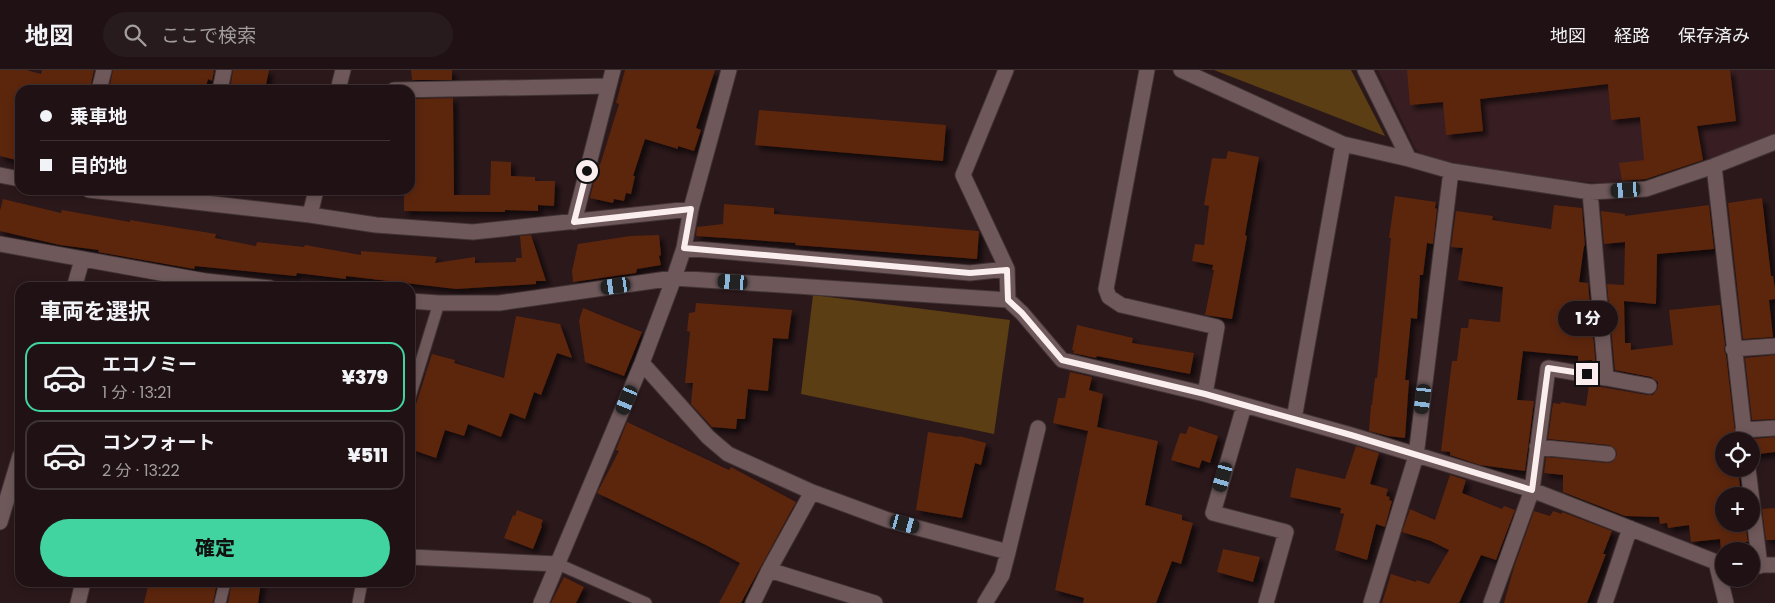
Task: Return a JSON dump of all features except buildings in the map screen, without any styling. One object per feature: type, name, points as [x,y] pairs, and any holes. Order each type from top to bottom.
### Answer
[{"type":"street","points":[[100,85],[104,70]]},
{"type":"street","points":[[221,85],[224,70]]},
{"type":"street","points":[[339,85],[343,70]]},
{"type":"street","points":[[574,222],[613,70]]},
{"type":"street","points":[[541,603],[642,363],[674,278],[684,248],[691,209],[729,70]]},
{"type":"street","points":[[1006,70],[963,176],[1007,270],[1008,300]]},
{"type":"street","points":[[1146,70],[1106,289],[1109,297],[1121,305],[1217,327],[1205,394]]},
{"type":"street","points":[[1181,70],[1343,144],[1451,171],[1590,192],[1646,189],[1714,166],[1775,142]]},
{"type":"street","points":[[1365,70],[1409,159]]},
{"type":"street","points":[[415,90],[609,86]]},
{"type":"street","points":[[1294,419],[1343,144]]},
{"type":"street","points":[[1714,166],[1744,432]]},
{"type":"street","points":[[1371,603],[1416,456],[1451,171]]},
{"type":"street","points":[[0,174],[15,178]]},
{"type":"street","points":[[1590,192],[1606,378]]},
{"type":"street","points":[[178,195],[196,196],[376,225],[473,232],[691,209]]},
{"type":"street","points":[[310,215],[315,195]]},
{"type":"street","points":[[0,244],[183,282],[214,282]]},
{"type":"street","points":[[684,248],[970,273],[1007,270]]},
{"type":"street","points":[[76,282],[82,260]]},
{"type":"street","points":[[415,301],[499,303],[674,278],[1008,300],[1022,313],[1062,360],[1205,394],[1532,490],[1715,560]]},
{"type":"street","points":[[1733,349],[1775,346]]},
{"type":"street","points":[[642,363],[708,437],[728,454],[812,492],[888,520],[1008,552]]},
{"type":"street","points":[[1491,603],[1532,490],[1548,368],[1649,386]]},
{"type":"street","points":[[1244,406],[1213,513],[1286,532],[1266,603]]},
{"type":"street","points":[[984,603],[1002,575],[1038,428]]},
{"type":"street","points":[[1757,432],[1775,428]]},
{"type":"street","points":[[1538,447],[1608,454]]},
{"type":"street","points":[[0,522],[15,474]]},
{"type":"street","points":[[1749,477],[1762,566]]},
{"type":"street","points":[[753,603],[812,492]]},
{"type":"street","points":[[1605,603],[1630,528]]},
{"type":"street","points":[[415,557],[558,564]]},
{"type":"street","points":[[769,570],[875,603]]},
{"type":"street","points":[[78,603],[82,587]]},
{"type":"street","points":[[1724,587],[1726,603]]},
{"type":"lane","points":[[415,381],[439,303]]},
{"type":"lane","points":[[558,564],[646,603]]},
{"type":"lane","points":[[220,603],[224,587]]},
{"type":"lane","points":[[358,603],[361,587]]},
{"type":"shaded area","points":[[1214,70],[1351,70],[1385,136]]},
{"type":"shaded area","points":[[1378,70],[1775,70],[1775,134],[1692,170],[1655,182],[1624,185],[1517,176],[1426,158],[1415,148]]},
{"type":"shaded area","points":[[813,295],[1010,320],[994,434],[801,394]]},
{"type":"route","points":[[587,171],[574,222],[691,209],[684,248],[970,273],[1007,270],[1008,300],[1022,313],[1062,360],[1205,394],[1351,435],[1532,490],[1548,368],[1587,374]]}]
